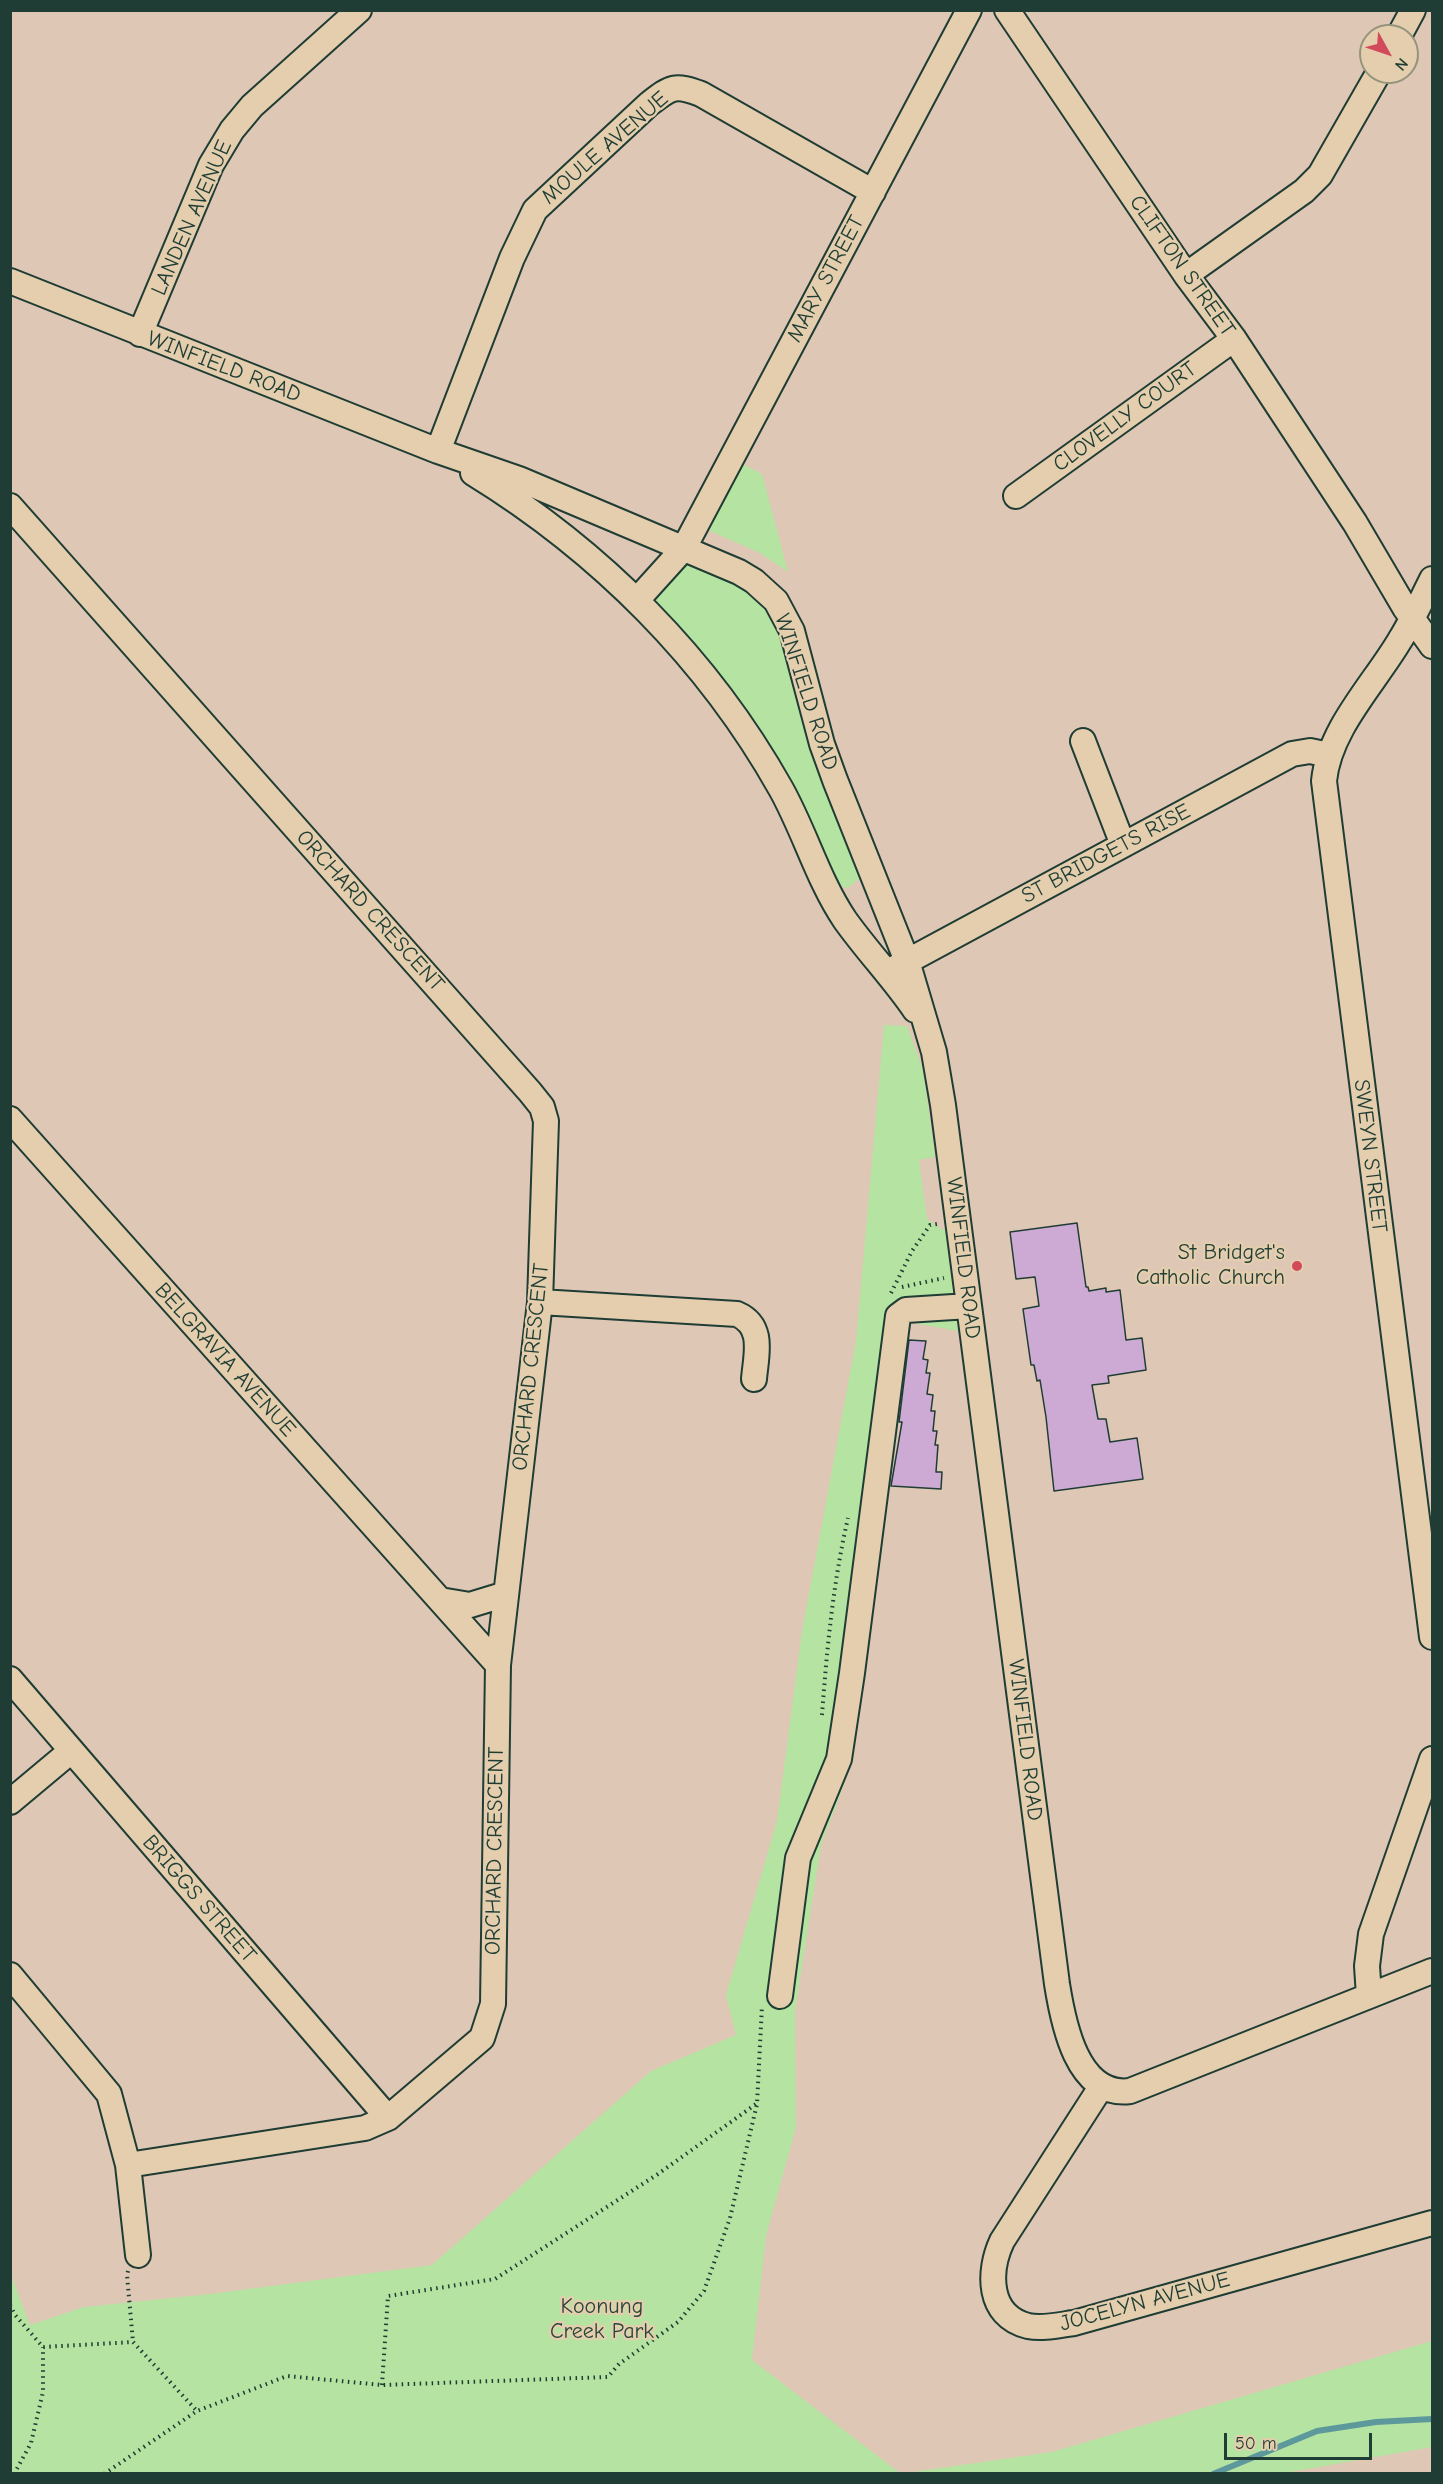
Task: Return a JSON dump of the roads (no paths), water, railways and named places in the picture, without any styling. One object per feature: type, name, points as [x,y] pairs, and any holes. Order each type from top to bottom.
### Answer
[{"type":"street","name":"LANDEN AVENUE","points":[[140,334],[210,165],[232,130],[252,106],[359,10]]},
{"type":"street","name":"MARY STREET","points":[[637,600],[684,548],[969,10]]},
{"type":"street","name":"CLIFTON STREET","points":[[1007,10],[1416,611],[1432,646]]},
{"type":"street","points":[[1405,24],[1413,10]]},
{"type":"street","points":[[1186,275],[1295,198],[1320,175],[1372,84]]},
{"type":"street","name":"MOULE AVENUE","points":[[438,451],[512,258],[535,210],[668,89],[685,88],[701,94],[873,192]]},
{"type":"street","name":"WINFIELD ROAD","points":[[10,281],[438,451],[519,479],[684,548],[754,580],[776,601],[785,614],[792,631],[822,744],[897,967],[928,1030],[939,1074],[1060,2005],[1077,2056],[1091,2079],[1101,2087]]},
{"type":"street","name":"CLOVELLY COURT","points":[[1016,496],[1233,339]]},
{"type":"street","name":"WINFIELD ROAD","points":[[438,451],[531,511],[580,550],[637,600],[699,668],[742,725],[782,790],[834,902],[845,920],[897,967]]},
{"type":"street","name":"ORCHARD CRESCENT","points":[[10,506],[542,1107],[546,1121],[540,1302],[498,1665],[493,2004],[482,2038],[388,2118],[365,2128],[128,2165]]},
{"type":"street","name":"SWEYN STREET","points":[[1416,611],[1432,561]]},
{"type":"street","name":"SWEYN STREET","points":[[1432,579],[1416,611],[1384,645],[1368,684],[1329,755],[1323,782],[1432,1637]]},
{"type":"street","points":[[1083,741],[1124,845]]},
{"type":"street","name":"ST BRIDGETS RISE","points":[[897,967],[1292,754],[1310,751],[1329,755]]},
{"type":"street","name":"BELGRAVIA AVENUE","points":[[10,1119],[498,1665]]},
{"type":"street","points":[[540,1302],[737,1314],[747,1318],[753,1325],[757,1342],[754,1379]]},
{"type":"street","points":[[780,1996],[798,1858],[838,1760],[852,1673],[898,1316],[906,1310],[969,1306]]},
{"type":"street","points":[[440,1600],[470,1605],[506,1594]]},
{"type":"street","name":"BRIGGS STREET","points":[[10,1679],[388,2118]]},
{"type":"street","points":[[10,1802],[71,1751]]},
{"type":"street","points":[[1369,1996],[1367,1966],[1371,1934],[1432,1759]]},
{"type":"street","points":[[1101,2087],[1121,2092],[1142,2087],[1432,1971]]},
{"type":"street","points":[[10,1975],[109,2094],[128,2165],[138,2255]]},
{"type":"street","name":"JOCELYN AVENUE","points":[[1101,2087],[1002,2241],[994,2258],[993,2280],[998,2301],[1004,2311],[1026,2325],[1047,2327],[1074,2323],[1432,2223]]},
{"type":"waterway","points":[[1213,2474],[1317,2431],[1376,2422],[1432,2419]]},
{"type":"place","name":"St Bridget's Catholic Church","points":[[1297,1266]]},
{"type":"park label","name":"Koonung Creek Park","points":[[602,2320]]}]
